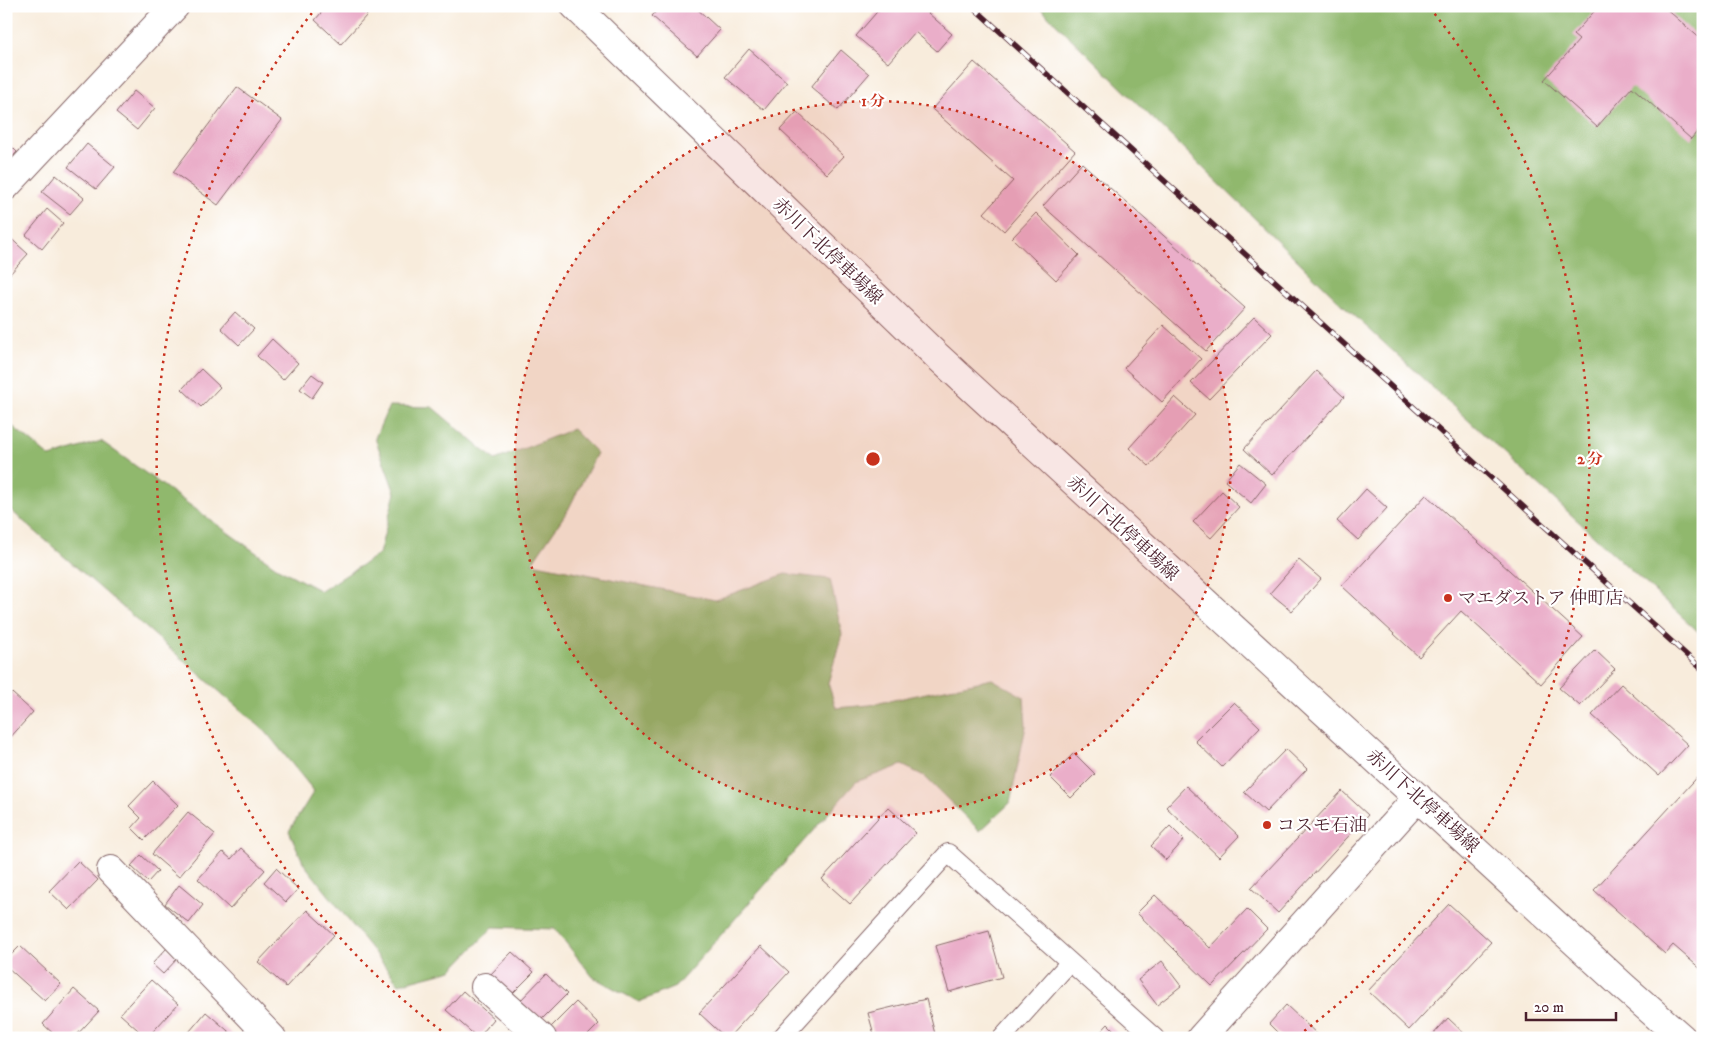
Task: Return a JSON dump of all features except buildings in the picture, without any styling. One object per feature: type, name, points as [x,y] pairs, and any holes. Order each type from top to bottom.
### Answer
[{"type":"main road","points":[[6,186],[175,6]]},
{"type":"main road","name":"赤川下北停車場線","points":[[575,6],[936,355],[1682,1038]]},
{"type":"main road","points":[[1201,1038],[1418,797]]},
{"type":"main road","points":[[111,870],[272,1038]]},
{"type":"main road","points":[[485,987],[542,1038]]},
{"type":"lane","points":[[781,1038],[948,853],[1155,1038]]},
{"type":"lane","points":[[1002,1038],[1070,962]]},
{"type":"green space","points":[[1038,6],[1703,6],[1703,636],[1345,307]]},
{"type":"green space","points":[[389,406],[432,407],[495,460],[573,429],[597,453],[568,510],[532,563],[715,600],[785,574],[830,579],[842,634],[828,683],[836,708],[870,705],[992,679],[1024,697],[1026,726],[1010,803],[980,831],[924,776],[902,765],[856,782],[675,987],[639,1002],[593,977],[555,929],[493,927],[452,970],[399,984],[304,864],[289,831],[314,791],[266,732],[6,506],[6,421],[50,457],[101,441],[276,567],[321,591],[379,554],[395,493],[375,438]]},
{"type":"railway","points":[[972,6],[1703,670]]},
{"type":"place","name":"マエダストア 仲町店","points":[[1448,598]]},
{"type":"place","name":"コスモ石油","points":[[1267,825]]}]
